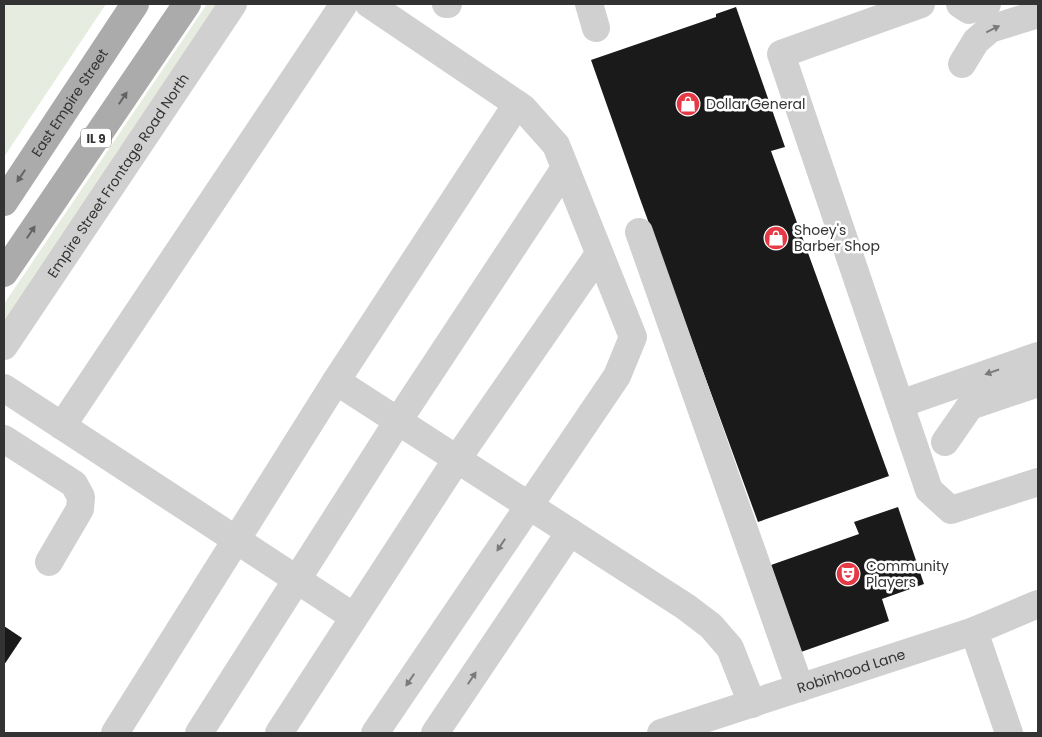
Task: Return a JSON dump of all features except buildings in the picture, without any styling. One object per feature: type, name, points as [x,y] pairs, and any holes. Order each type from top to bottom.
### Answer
[{"type":"main road","name":"East Empire Street","points":[[4,202],[135,4]]},
{"type":"main road","name":"IL 9","points":[[4,273],[187,4]]},
{"type":"street","name":"Empire Street Frontage Road North","points":[[4,346],[233,4]]},
{"type":"street","points":[[62,426],[344,4]]},
{"type":"street","points":[[368,4],[523,108],[556,145],[633,338],[617,376],[375,733]]},
{"type":"street","points":[[921,4],[781,54],[929,490],[952,510],[1038,482]]},
{"type":"street","points":[[960,4],[969,10],[987,4]]},
{"type":"street","points":[[962,64],[976,41],[990,29],[1038,14]]},
{"type":"street","points":[[115,733],[336,382],[517,104]]},
{"type":"street","points":[[199,733],[398,421],[565,168]]},
{"type":"street","points":[[639,232],[800,688]]},
{"type":"street","points":[[279,733],[457,458],[599,254]]},
{"type":"street","points":[[900,404],[1038,356]]},
{"type":"street","points":[[336,382],[457,458],[686,607],[711,626],[730,648],[752,704]]},
{"type":"street","points":[[945,442],[970,406],[1038,383]]},
{"type":"street","points":[[4,388],[354,617]]},
{"type":"street","points":[[4,439],[74,484],[81,497],[80,509],[49,562]]},
{"type":"street","points":[[435,733],[570,532]]},
{"type":"street","name":"Robinhood Lane","points":[[661,733],[974,631],[1038,604]]},
{"type":"street","points":[[974,631],[1008,733]]},
{"type":"shaded area","points":[[4,4],[106,4],[4,157]]},
{"type":"shaded area","points":[[207,4],[218,4],[4,321],[4,304]]},
{"type":"place","name":"Dollar General","points":[[688,104]]},
{"type":"place","name":"Shoey's Barber Shop","points":[[776,238]]},
{"type":"place","name":"Community Players","points":[[848,574]]}]
